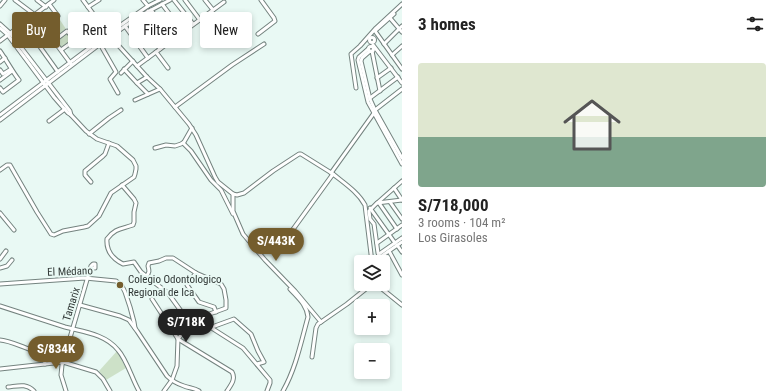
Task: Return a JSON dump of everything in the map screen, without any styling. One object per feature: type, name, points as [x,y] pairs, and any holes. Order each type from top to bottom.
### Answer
[{"type":"street","points":[[0,6],[5,0]]},
{"type":"street","points":[[15,0],[31,12]]},
{"type":"street","points":[[19,3],[22,0]]},
{"type":"street","points":[[37,0],[47,5],[54,12]]},
{"type":"street","points":[[39,12],[54,0]]},
{"type":"street","points":[[83,0],[92,12]]},
{"type":"street","points":[[88,7],[99,0]]},
{"type":"street","points":[[143,0],[148,6]]},
{"type":"street","points":[[121,26],[148,6],[170,0]]},
{"type":"street","points":[[174,0],[193,24],[200,20],[185,0]]},
{"type":"street","points":[[205,0],[213,10]]},
{"type":"street","points":[[258,34],[275,21],[261,0]]},
{"type":"street","points":[[146,12],[161,2]]},
{"type":"street","points":[[161,2],[168,12]]},
{"type":"street","points":[[210,12],[224,2]]},
{"type":"street","points":[[402,5],[375,31],[402,69]]},
{"type":"street","points":[[356,88],[352,54],[371,33],[402,5]]},
{"type":"street","points":[[390,18],[402,32]]},
{"type":"street","points":[[121,28],[129,23]]},
{"type":"street","points":[[0,24],[12,37]]},
{"type":"street","points":[[125,26],[148,58]]},
{"type":"street","points":[[384,44],[402,26]]},
{"type":"street","points":[[0,28],[9,34],[68,113],[89,134],[99,141],[117,146],[133,160],[136,166],[136,172],[135,176],[111,193],[100,214],[88,226],[52,235],[10,165],[7,165],[0,170]]},
{"type":"street","points":[[61,50],[75,40],[67,31],[54,40],[61,50],[71,64]]},
{"type":"street","points":[[0,41],[12,32]]},
{"type":"street","points":[[371,33],[375,40],[361,61],[370,98],[374,111],[402,158]]},
{"type":"street","points":[[175,107],[232,65],[264,44]]},
{"type":"street","points":[[392,55],[402,46]]},
{"type":"street","points":[[371,47],[391,68],[402,83]]},
{"type":"street","points":[[371,47],[380,91]]},
{"type":"street","points":[[371,47],[359,57],[358,60],[368,100],[402,164]]},
{"type":"street","points":[[21,48],[46,83]]},
{"type":"street","points":[[41,48],[58,72]]},
{"type":"street","points":[[0,120],[92,48]]},
{"type":"street","points":[[0,116],[46,83],[58,72],[94,48]]},
{"type":"street","points":[[102,48],[116,72],[110,79],[118,93]]},
{"type":"street","points":[[121,48],[160,89],[192,128],[218,182],[234,194],[237,195],[244,193],[273,171],[301,154],[332,174],[361,199],[365,205],[372,255]]},
{"type":"street","points":[[137,66],[160,49]]},
{"type":"street","points":[[0,51],[19,80],[3,92],[0,88]]},
{"type":"street","points":[[156,52],[168,68]]},
{"type":"street","points":[[0,62],[5,58]]},
{"type":"street","points":[[121,73],[133,62]]},
{"type":"street","points":[[377,78],[391,68]]},
{"type":"street","points":[[0,70],[3,74],[12,70]]},
{"type":"street","points":[[0,80],[12,70]]},
{"type":"street","points":[[124,70],[148,94]]},
{"type":"street","points":[[137,83],[147,76]]},
{"type":"street","points":[[370,98],[398,77]]},
{"type":"street","points":[[135,100],[160,89]]},
{"type":"street","points":[[285,244],[286,239],[374,111],[402,89]]},
{"type":"street","points":[[49,121],[66,109]]},
{"type":"street","points":[[89,134],[121,110]]},
{"type":"street","points":[[155,148],[161,145],[178,146],[183,143],[192,128]]},
{"type":"street","points":[[91,182],[85,175],[85,171],[105,154],[109,143]]},
{"type":"street","points":[[183,143],[221,190],[244,238],[305,307],[308,317],[299,351],[289,380],[283,391]]},
{"type":"street","points":[[379,255],[374,224],[368,213],[370,208],[402,182]]},
{"type":"street","points":[[122,185],[136,201],[134,224],[132,226],[115,230],[108,237],[107,243],[112,256],[123,264],[134,262],[146,276],[149,273],[149,263],[171,258],[196,273],[222,284],[223,286],[226,308],[196,319],[178,338],[178,363],[175,374],[164,391]]},
{"type":"street","points":[[377,203],[402,200],[394,188]]},
{"type":"street","points":[[234,194],[233,211],[243,234],[321,322]]},
{"type":"street","points":[[390,202],[402,219]]},
{"type":"street","points":[[377,203],[397,229]]},
{"type":"street","points":[[370,208],[402,252]]},
{"type":"street","points":[[0,213],[14,230]]},
{"type":"street","points":[[377,243],[402,225]]},
{"type":"street","points":[[381,255],[389,251],[402,238]]},
{"type":"street","points":[[380,255],[396,244],[402,242]]},
{"type":"street","points":[[0,259],[6,251]]},
{"type":"street","points":[[389,251],[402,275]]},
{"type":"street","points":[[0,268],[8,266],[12,260]]},
{"type":"street","name":"Tamarix","points":[[66,391],[61,375],[63,362],[90,268]]},
{"type":"street","points":[[196,273],[187,285],[198,301],[214,307],[216,312]]},
{"type":"street","name":"El Médano","points":[[0,284],[88,278],[116,281],[125,292],[135,328],[165,374],[172,380],[199,391]]},
{"type":"street","points":[[151,280],[168,293],[196,330],[199,331],[232,319],[235,320],[252,336],[264,362],[257,364]]},
{"type":"street","points":[[312,357],[316,328],[318,324],[363,291]]},
{"type":"street","points":[[385,291],[402,304]]},
{"type":"street","points":[[152,299],[178,338],[234,374],[234,379],[227,391]]},
{"type":"street","points":[[80,305],[123,317],[135,328]]},
{"type":"street","points":[[0,306],[102,337],[112,343],[122,354],[139,391]]},
{"type":"street","points":[[210,327],[241,346],[270,380],[267,391]]},
{"type":"street","points":[[0,340],[5,340],[40,355],[44,358],[46,364]]},
{"type":"street","points":[[0,369],[63,362],[96,372],[103,379],[110,391]]},
{"type":"street","points":[[8,387],[20,385],[27,386],[34,391]]},
{"type":"green space","points":[[60,20],[66,29],[60,34]]},
{"type":"green space","points":[[67,32],[68,33],[68,43],[61,48],[60,47],[60,38]]},
{"type":"green space","points":[[117,351],[126,368],[106,380],[99,371]]},
{"type":"place","name":"Colegio Odontologico Regional de Ica","points":[[120,285]]}]
